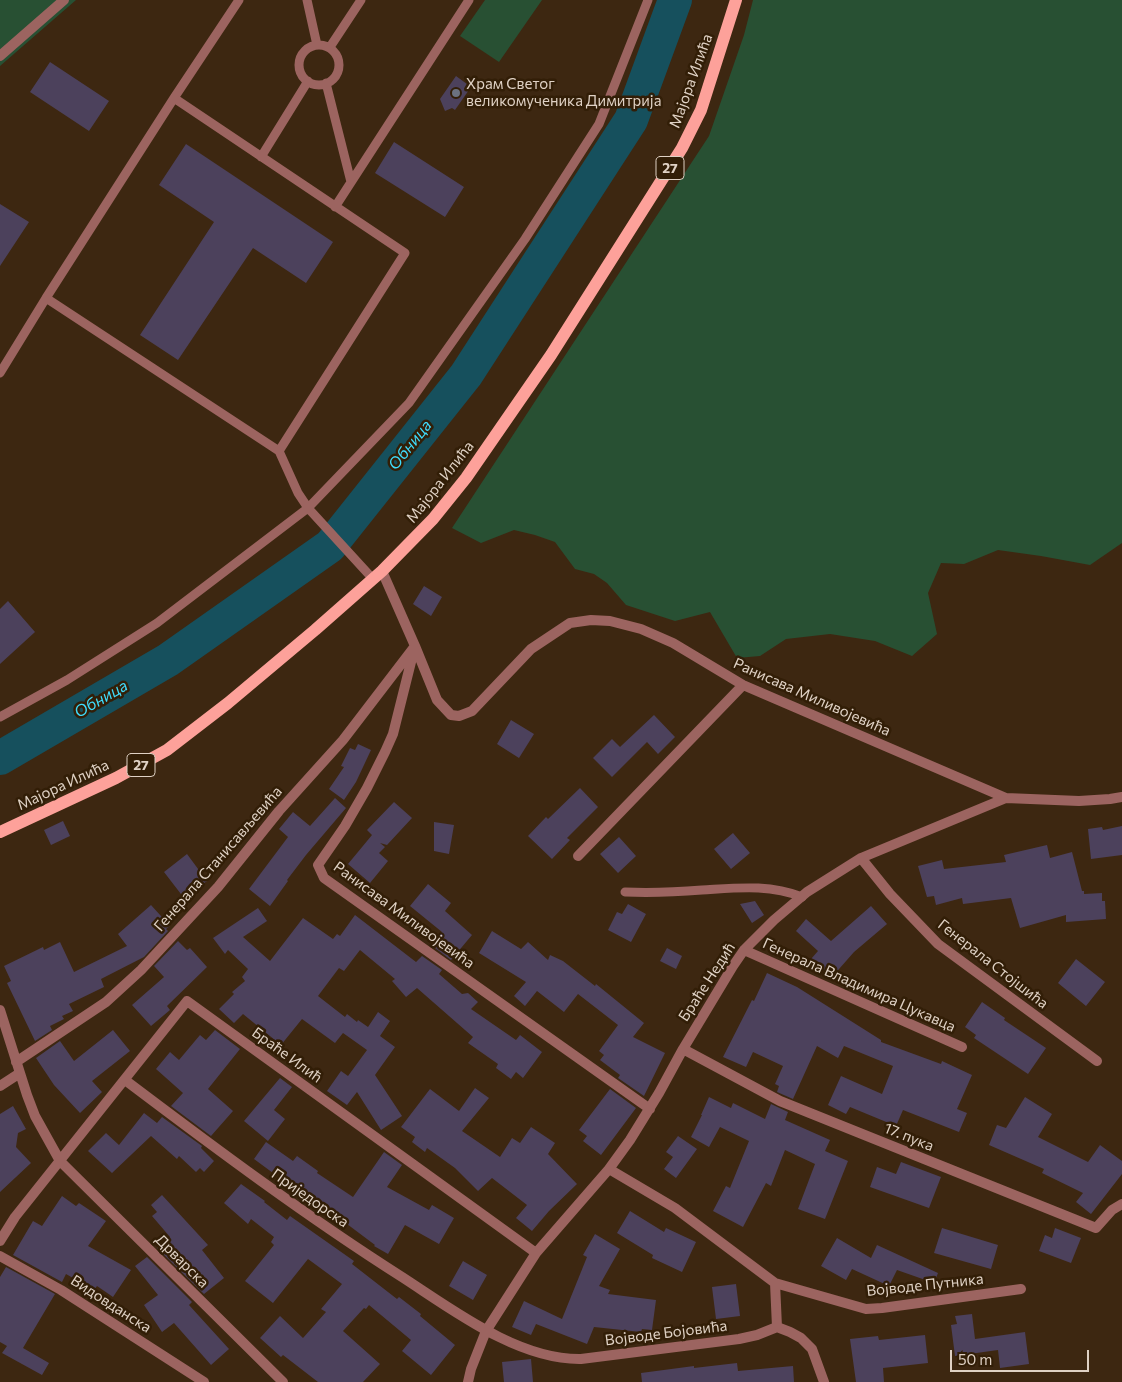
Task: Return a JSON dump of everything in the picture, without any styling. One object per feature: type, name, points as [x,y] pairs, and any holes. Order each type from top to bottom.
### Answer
[{"type":"main road","name":"Мајора Илића","points":[[0,832],[116,778],[167,750],[228,702],[378,575],[433,519],[466,478],[551,355],[692,131],[712,78],[736,0]]},
{"type":"street","points":[[0,56],[64,0]]},
{"type":"street","name":"Ранисава Миливојевића","points":[[378,575],[415,646],[438,700],[451,715],[459,716],[472,711],[531,649],[570,624],[591,620],[610,621],[641,629],[673,643],[743,685],[1006,798]]},
{"type":"street","name":"Ранисава Миливојевића","points":[[415,646],[393,734],[368,788],[318,866],[320,872],[324,878],[650,1109]]},
{"type":"street","name":"Генерала Станисављевића","points":[[16,1062],[106,1002],[141,970],[218,887],[279,810],[343,740],[415,646]]},
{"type":"street","points":[[578,856],[743,685]]},
{"type":"street","name":"Браће Недић","points":[[468,1382],[486,1331],[536,1253],[608,1169],[650,1109],[728,972],[744,950],[769,925],[802,897],[861,858],[1006,798],[1079,801],[1122,797]]},
{"type":"street","name":"Генерала Стојшића","points":[[861,858],[890,894],[938,944],[1097,1061]]},
{"type":"street","name":"Генерала Владимира Цукавца","points":[[744,950],[962,1047]]},
{"type":"street","name":"Браће Илић","points":[[0,1241],[15,1217],[187,1001],[536,1253]]},
{"type":"street","name":"Дрварска","points":[[0,1010],[35,1116],[60,1161],[283,1382]]},
{"type":"street","name":"17. пука","points":[[683,1050],[780,1101],[1096,1228],[1112,1210],[1122,1204]]},
{"type":"street","points":[[0,1086],[20,1073]]},
{"type":"street","name":"Приједорска","points":[[125,1080],[250,1174],[366,1254],[486,1331]]},
{"type":"street","name":"Војводе Путника","points":[[608,1169],[675,1208],[775,1283],[866,1309],[1021,1289]]},
{"type":"street","name":"Видовданска","points":[[0,1256],[61,1290],[204,1382]]},
{"type":"street","points":[[775,1283],[777,1327],[802,1338],[812,1349],[824,1382]]},
{"type":"street","name":"Војводе Бојовића","points":[[486,1331],[529,1349],[566,1359],[582,1359],[739,1339],[757,1335],[777,1327]]},
{"type":"lane","points":[[0,373],[174,98],[239,0]]},
{"type":"lane","points":[[307,0],[317,44]]},
{"type":"lane","points":[[330,47],[361,0]]},
{"type":"lane","points":[[335,206],[469,0]]},
{"type":"lane","points":[[0,717],[67,680],[157,623],[312,511],[409,403],[525,239],[599,124],[648,0]]},
{"type":"lane","points":[[317,44],[330,47],[335,52],[340,63],[336,75],[326,83],[314,84],[308,81],[300,70],[299,64],[304,51],[317,44]]},
{"type":"lane","points":[[261,157],[308,81]]},
{"type":"lane","points":[[326,83],[351,182]]},
{"type":"lane","points":[[174,98],[405,253],[279,451]]},
{"type":"lane","points":[[46,298],[279,451],[298,493],[312,511],[357,559],[378,575]]},
{"type":"lane","points":[[625,892],[659,893],[755,887],[781,890],[802,897]]},
{"type":"green space","points":[[0,0],[76,0],[0,66]]},
{"type":"green space","points":[[485,0],[542,0],[499,62],[460,36]]},
{"type":"green space","points":[[753,0],[1122,0],[1122,543],[1090,565],[998,550],[964,564],[941,563],[928,593],[937,634],[912,656],[875,641],[830,634],[786,639],[760,656],[737,658],[710,612],[675,621],[626,605],[607,583],[594,574],[575,569],[555,542],[514,530],[481,543],[452,528],[709,136],[744,35]]},
{"type":"building","points":[[50,62],[109,101],[89,131],[30,92]]},
{"type":"building","name":"Храм Светог великомученика Димитрија","points":[[456,76],[471,87],[455,110],[452,108],[445,111],[440,99]]},
{"type":"building","points":[[394,142],[464,187],[445,217],[375,173]]},
{"type":"building","points":[[186,144],[333,242],[306,283],[253,248],[178,360],[140,335],[214,222],[159,185]]},
{"type":"building","points":[[0,204],[29,222],[0,266]]},
{"type":"building","points":[[424,586],[442,597],[431,616],[413,604]]},
{"type":"building","points":[[8,601],[35,632],[0,664],[0,609]]},
{"type":"building","points":[[654,715],[675,737],[658,754],[647,742],[612,777],[593,758],[612,739],[620,747]]},
{"type":"building","points":[[511,720],[534,734],[519,758],[497,744]]},
{"type":"building","points":[[358,744],[371,750],[356,782],[344,800],[329,789],[344,767],[341,766],[350,748],[355,750]]},
{"type":"building","points":[[580,788],[598,807],[567,838],[570,840],[552,859],[528,836],[546,817],[548,819]]},
{"type":"building","points":[[335,798],[346,808],[306,855],[270,906],[249,889],[288,837],[279,829],[293,812],[310,826]]},
{"type":"building","points":[[394,802],[412,818],[387,845],[380,843],[385,847],[379,853],[388,861],[370,883],[348,864],[372,835],[367,830]]},
{"type":"building","points":[[63,821],[70,836],[51,845],[44,830]]},
{"type":"building","points":[[434,822],[454,825],[449,854],[434,851]]},
{"type":"building","points":[[1122,826],[1122,855],[1091,859],[1088,829],[1102,827],[1103,830]]},
{"type":"building","points":[[733,833],[750,853],[731,869],[714,849]]},
{"type":"building","points":[[619,837],[636,856],[618,873],[600,854]]},
{"type":"building","points":[[1047,845],[1050,858],[1072,852],[1082,891],[1084,891],[1084,894],[1102,893],[1102,901],[1105,901],[1106,919],[1066,922],[1066,915],[1020,928],[1011,898],[963,904],[962,898],[936,905],[934,896],[927,897],[918,866],[942,860],[944,869],[1006,862],[1004,855]]},
{"type":"building","points":[[187,854],[207,881],[184,898],[164,872]]},
{"type":"building","points":[[428,884],[451,903],[445,911],[472,935],[451,960],[431,945],[442,932],[410,906]]},
{"type":"building","points":[[755,901],[764,915],[752,923],[740,904]]},
{"type":"building","points":[[628,904],[646,914],[631,942],[608,930],[617,912],[622,914]]},
{"type":"building","points":[[151,905],[170,926],[166,929],[168,931],[144,957],[101,979],[104,987],[69,1004],[73,1011],[62,1016],[64,1019],[50,1026],[52,1030],[35,1041],[7,983],[11,981],[4,966],[43,947],[44,950],[60,942],[74,972],[127,946],[118,934]]},
{"type":"building","points":[[871,906],[887,924],[854,952],[832,977],[811,959],[818,951],[796,931],[806,919],[831,941]]},
{"type":"building","points":[[258,908],[267,921],[243,937],[270,961],[303,918],[333,939],[337,934],[340,936],[355,915],[416,962],[422,956],[442,970],[439,974],[462,994],[468,993],[478,1002],[471,1009],[516,1040],[520,1035],[542,1052],[523,1078],[516,1072],[511,1079],[496,1068],[498,1064],[468,1043],[473,1037],[417,988],[406,997],[392,981],[395,979],[360,950],[344,971],[339,968],[318,996],[345,1017],[347,1014],[357,1022],[358,1020],[368,1027],[378,1012],[390,1021],[380,1036],[395,1047],[375,1075],[402,1116],[381,1130],[357,1092],[347,1105],[327,1091],[341,1071],[348,1076],[367,1050],[343,1033],[335,1043],[302,1019],[281,1045],[243,1014],[234,1023],[219,1009],[234,994],[232,992],[245,981],[242,977],[248,969],[228,950],[225,954],[213,938]]},
{"type":"building","points":[[492,931],[521,949],[528,942],[548,960],[550,955],[563,961],[595,986],[596,984],[644,1023],[633,1037],[665,1053],[644,1096],[618,1078],[620,1075],[600,1060],[604,1055],[599,1051],[618,1025],[578,994],[564,1012],[537,991],[525,1006],[514,996],[526,982],[479,953]]},
{"type":"building","points":[[178,941],[187,950],[190,948],[207,967],[167,1006],[170,1010],[151,1026],[132,1005],[164,977],[154,966]]},
{"type":"building","points":[[667,948],[682,956],[676,969],[660,961]]},
{"type":"building","points":[[1076,959],[1105,982],[1086,1006],[1058,983]]},
{"type":"building","points":[[767,973],[797,987],[881,1040],[881,1042],[941,1064],[942,1061],[972,1075],[957,1109],[967,1113],[959,1132],[903,1110],[896,1126],[850,1107],[846,1114],[828,1105],[841,1076],[882,1094],[893,1066],[844,1046],[838,1058],[817,1046],[793,1099],[777,1092],[779,1086],[775,1084],[783,1066],[753,1052],[746,1067],[723,1057]]},
{"type":"building","points":[[982,1002],[1005,1018],[1004,1020],[1046,1048],[1028,1074],[974,1038],[976,1035],[965,1027]]},
{"type":"building","points":[[113,1030],[130,1051],[92,1081],[102,1092],[80,1113],[54,1085],[36,1058],[60,1041],[74,1061]]},
{"type":"building","points":[[215,1030],[240,1049],[208,1089],[233,1111],[211,1136],[171,1106],[183,1093],[156,1069],[170,1052],[179,1060],[200,1035],[206,1040]]},
{"type":"building","points":[[280,1078],[292,1087],[274,1110],[285,1119],[268,1141],[244,1121]]},
{"type":"building","points":[[475,1088],[489,1098],[462,1131],[500,1157],[512,1138],[520,1143],[531,1127],[555,1143],[548,1154],[577,1184],[549,1211],[532,1231],[516,1218],[527,1205],[492,1178],[478,1191],[455,1168],[427,1148],[425,1152],[412,1142],[415,1137],[401,1127],[430,1089],[459,1111]]},
{"type":"building","points":[[610,1089],[636,1108],[601,1155],[583,1141],[587,1136],[579,1130]]},
{"type":"building","points":[[709,1097],[731,1108],[733,1103],[765,1119],[771,1104],[788,1112],[785,1120],[830,1140],[825,1151],[848,1161],[825,1219],[798,1209],[815,1164],[785,1150],[771,1186],[766,1183],[743,1227],[713,1211],[726,1186],[730,1188],[749,1141],[720,1127],[709,1147],[691,1137]]},
{"type":"building","points":[[1025,1097],[1052,1114],[1038,1137],[1088,1162],[1100,1145],[1122,1161],[1122,1174],[1091,1214],[1076,1202],[1083,1193],[1042,1173],[1044,1169],[989,1145],[997,1125],[1006,1128]]},
{"type":"building","points":[[13,1106],[26,1129],[18,1133],[16,1147],[31,1163],[0,1192],[0,1114]]},
{"type":"building","points":[[144,1113],[157,1123],[162,1117],[202,1146],[201,1148],[214,1161],[204,1172],[200,1168],[196,1172],[179,1156],[177,1159],[151,1136],[112,1173],[88,1151],[106,1133],[119,1145]]},
{"type":"building","points":[[678,1136],[697,1149],[676,1178],[664,1169],[673,1157],[666,1152]]},
{"type":"building","points":[[266,1142],[293,1161],[297,1156],[318,1171],[317,1173],[353,1197],[384,1152],[402,1165],[387,1187],[429,1210],[432,1205],[454,1218],[439,1244],[405,1225],[388,1254],[374,1246],[275,1170],[273,1173],[254,1159]]},
{"type":"building","points":[[901,1162],[941,1177],[929,1208],[870,1187],[877,1167],[896,1174]]},
{"type":"building","points":[[241,1184],[287,1220],[290,1216],[354,1261],[352,1264],[397,1299],[399,1297],[421,1314],[420,1316],[455,1345],[431,1375],[402,1351],[411,1340],[369,1305],[343,1331],[380,1364],[363,1382],[318,1382],[283,1355],[281,1357],[260,1338],[280,1316],[303,1338],[326,1312],[321,1309],[342,1284],[308,1259],[273,1303],[245,1281],[274,1245],[271,1242],[274,1237],[251,1219],[248,1224],[224,1203]]},
{"type":"building","points":[[162,1195],[208,1245],[202,1250],[224,1278],[204,1294],[157,1248],[170,1237],[152,1216],[157,1212],[151,1205]]},
{"type":"building","points":[[62,1196],[76,1206],[79,1203],[106,1221],[88,1246],[131,1270],[113,1297],[97,1286],[94,1290],[66,1274],[62,1282],[13,1255],[33,1221],[42,1226]]},
{"type":"building","points":[[630,1211],[664,1232],[666,1228],[696,1242],[682,1272],[652,1258],[653,1255],[617,1233]]},
{"type":"building","points":[[942,1228],[998,1245],[991,1269],[934,1253]]},
{"type":"building","points":[[1055,1228],[1081,1238],[1071,1263],[1039,1251],[1045,1235],[1052,1238]]},
{"type":"building","points":[[595,1234],[620,1249],[599,1286],[610,1290],[608,1294],[656,1300],[652,1330],[642,1329],[641,1332],[594,1327],[587,1344],[536,1324],[531,1335],[512,1327],[524,1301],[562,1319],[587,1257],[583,1255]]},
{"type":"building","points":[[837,1238],[871,1258],[877,1245],[938,1273],[934,1283],[897,1270],[889,1286],[852,1269],[846,1280],[821,1266]]},
{"type":"building","points":[[147,1257],[192,1302],[189,1305],[229,1349],[211,1365],[174,1323],[162,1332],[144,1305],[158,1295],[135,1266]]},
{"type":"building","points":[[463,1261],[487,1275],[473,1300],[449,1286]]},
{"type":"building","points":[[6,1267],[55,1294],[23,1348],[49,1363],[42,1375],[2,1353],[7,1346],[0,1342],[0,1277]]},
{"type":"building","points":[[736,1284],[740,1316],[716,1319],[712,1287]]},
{"type":"building","points":[[972,1314],[975,1339],[1025,1332],[1029,1364],[1000,1368],[998,1350],[955,1356],[951,1325],[957,1324],[955,1316]]},
{"type":"building","points":[[925,1335],[928,1363],[883,1368],[884,1382],[856,1382],[850,1339],[878,1336],[879,1340]]},
{"type":"building","points":[[531,1359],[533,1382],[504,1382],[502,1362]]},
{"type":"building","points":[[737,1363],[738,1371],[793,1366],[794,1382],[642,1382],[641,1373]]},
{"type":"waterway","name":"Обница","points":[[0,758],[168,660],[330,546],[466,375],[631,120],[675,0]]},
{"type":"place","name":"Храм Светог великомученика Димитрија","points":[[456,93]]}]
